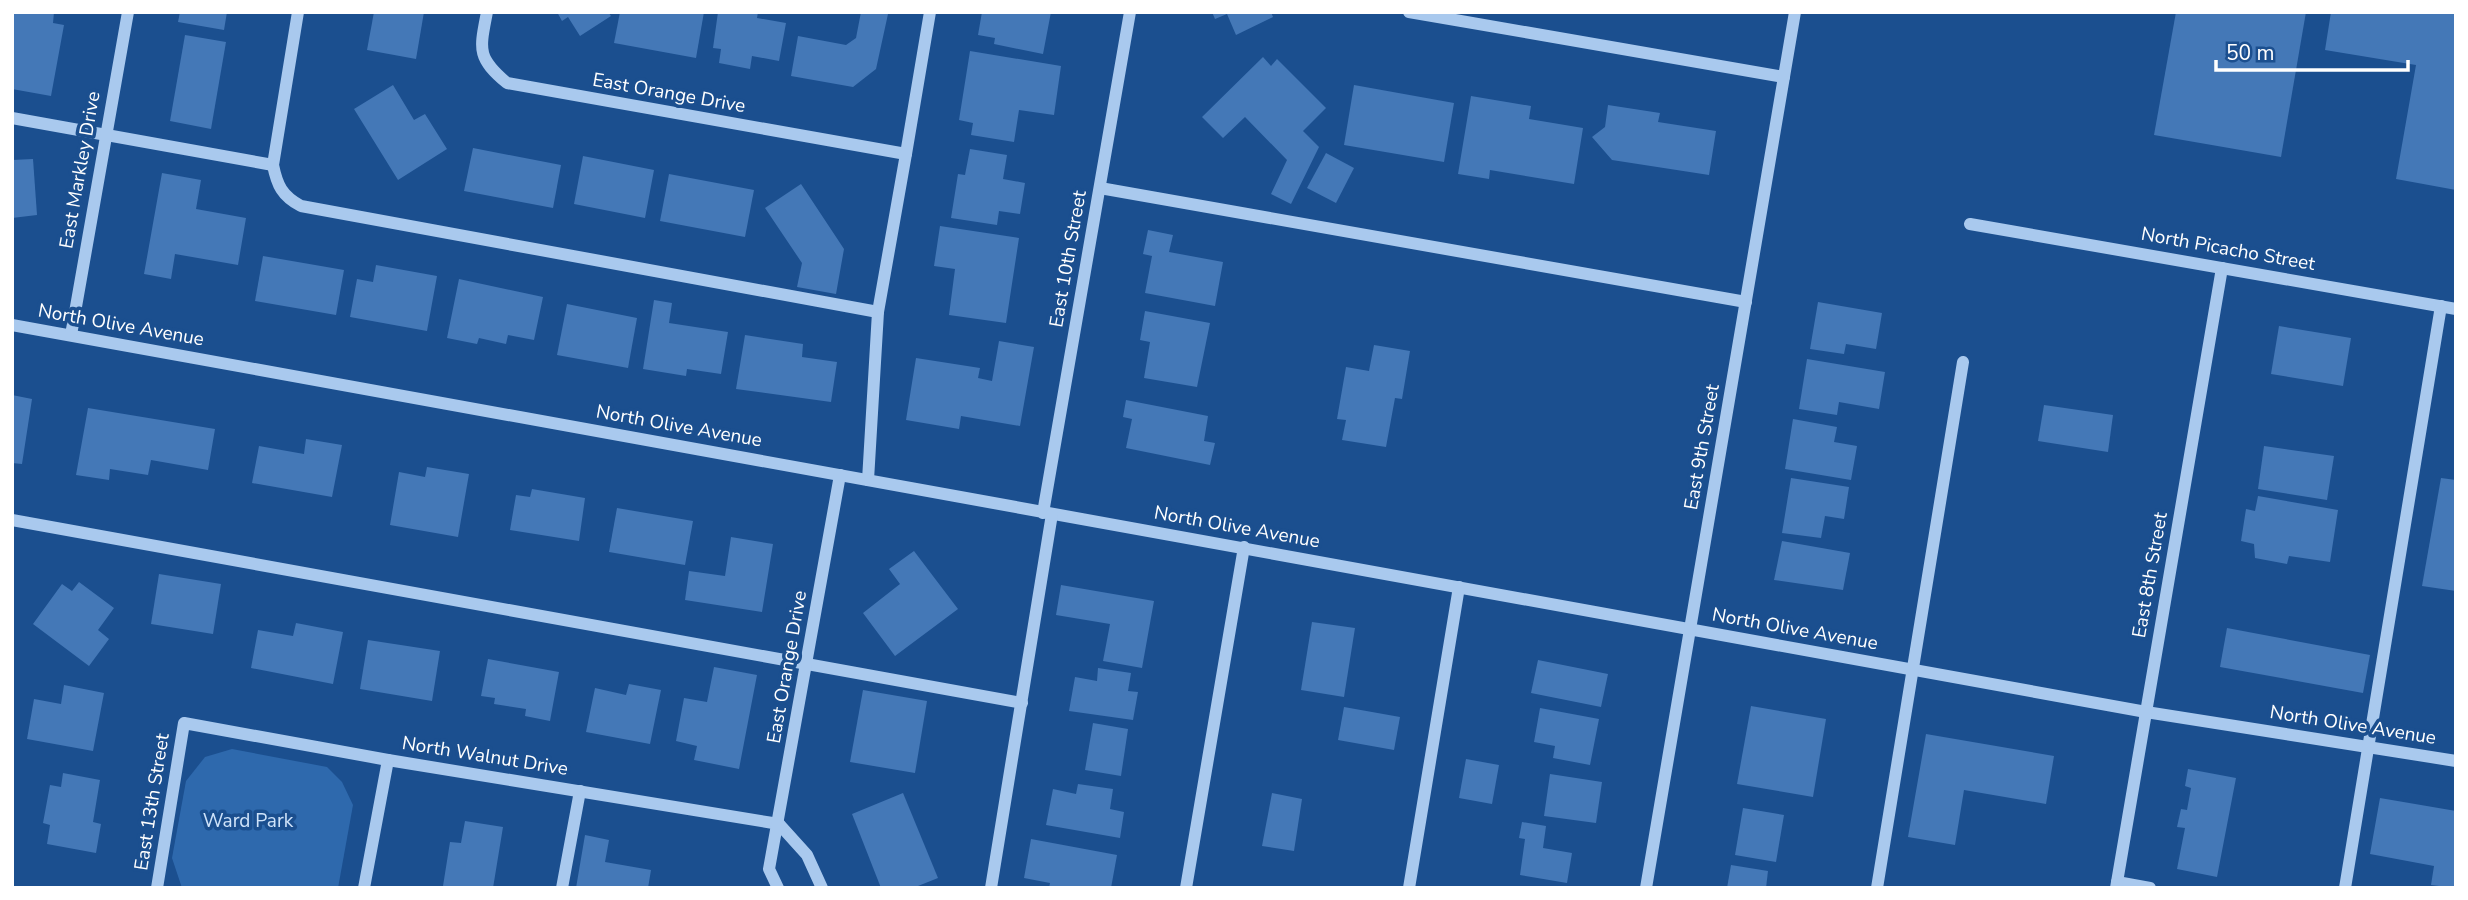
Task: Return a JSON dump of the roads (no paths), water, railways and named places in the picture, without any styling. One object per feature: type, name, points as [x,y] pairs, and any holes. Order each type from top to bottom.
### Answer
[{"type":"street","name":"East Markley Drive","points":[[71,335],[128,12]]},
{"type":"street","points":[[298,12],[273,165],[277,184],[286,198],[301,206],[878,312]]},
{"type":"street","name":"East Orange Drive","points":[[487,12],[480,49],[488,67],[507,83],[906,154]]},
{"type":"street","points":[[868,480],[878,312],[930,12]]},
{"type":"street","name":"East 10th Street","points":[[991,888],[1022,703],[1048,514],[1130,12]]},
{"type":"street","points":[[1409,12],[1784,77]]},
{"type":"street","name":"East 9th Street","points":[[1646,888],[1795,12]]},
{"type":"street","points":[[12,118],[273,165]]},
{"type":"street","points":[[1100,188],[1746,302]]},
{"type":"street","name":"North Picacho Street","points":[[1970,224],[2456,309]]},
{"type":"street","name":"East 8th Street","points":[[2116,885],[2222,268]]},
{"type":"street","points":[[2345,888],[2441,306]]},
{"type":"street","name":"North Olive Avenue","points":[[12,325],[2146,712],[2456,761]]},
{"type":"street","points":[[1877,888],[1963,362]]},
{"type":"street","name":"East Orange Drive","points":[[778,888],[769,869],[839,475]]},
{"type":"street","points":[[12,520],[1022,703]]},
{"type":"street","points":[[1186,888],[1244,547]]},
{"type":"street","points":[[1409,888],[1459,587]]},
{"type":"street","name":"North Walnut Drive","points":[[184,723],[388,760],[779,824]]},
{"type":"street","name":"East 13th Street","points":[[157,888],[184,723]]},
{"type":"street","points":[[364,888],[388,760]]},
{"type":"street","points":[[562,888],[580,791]]},
{"type":"street","points":[[779,824],[807,855],[822,888]]},
{"type":"street","points":[[2116,885],[2150,888]]},
{"type":"park label","name":"Ward Park","points":[[248,821]]}]
